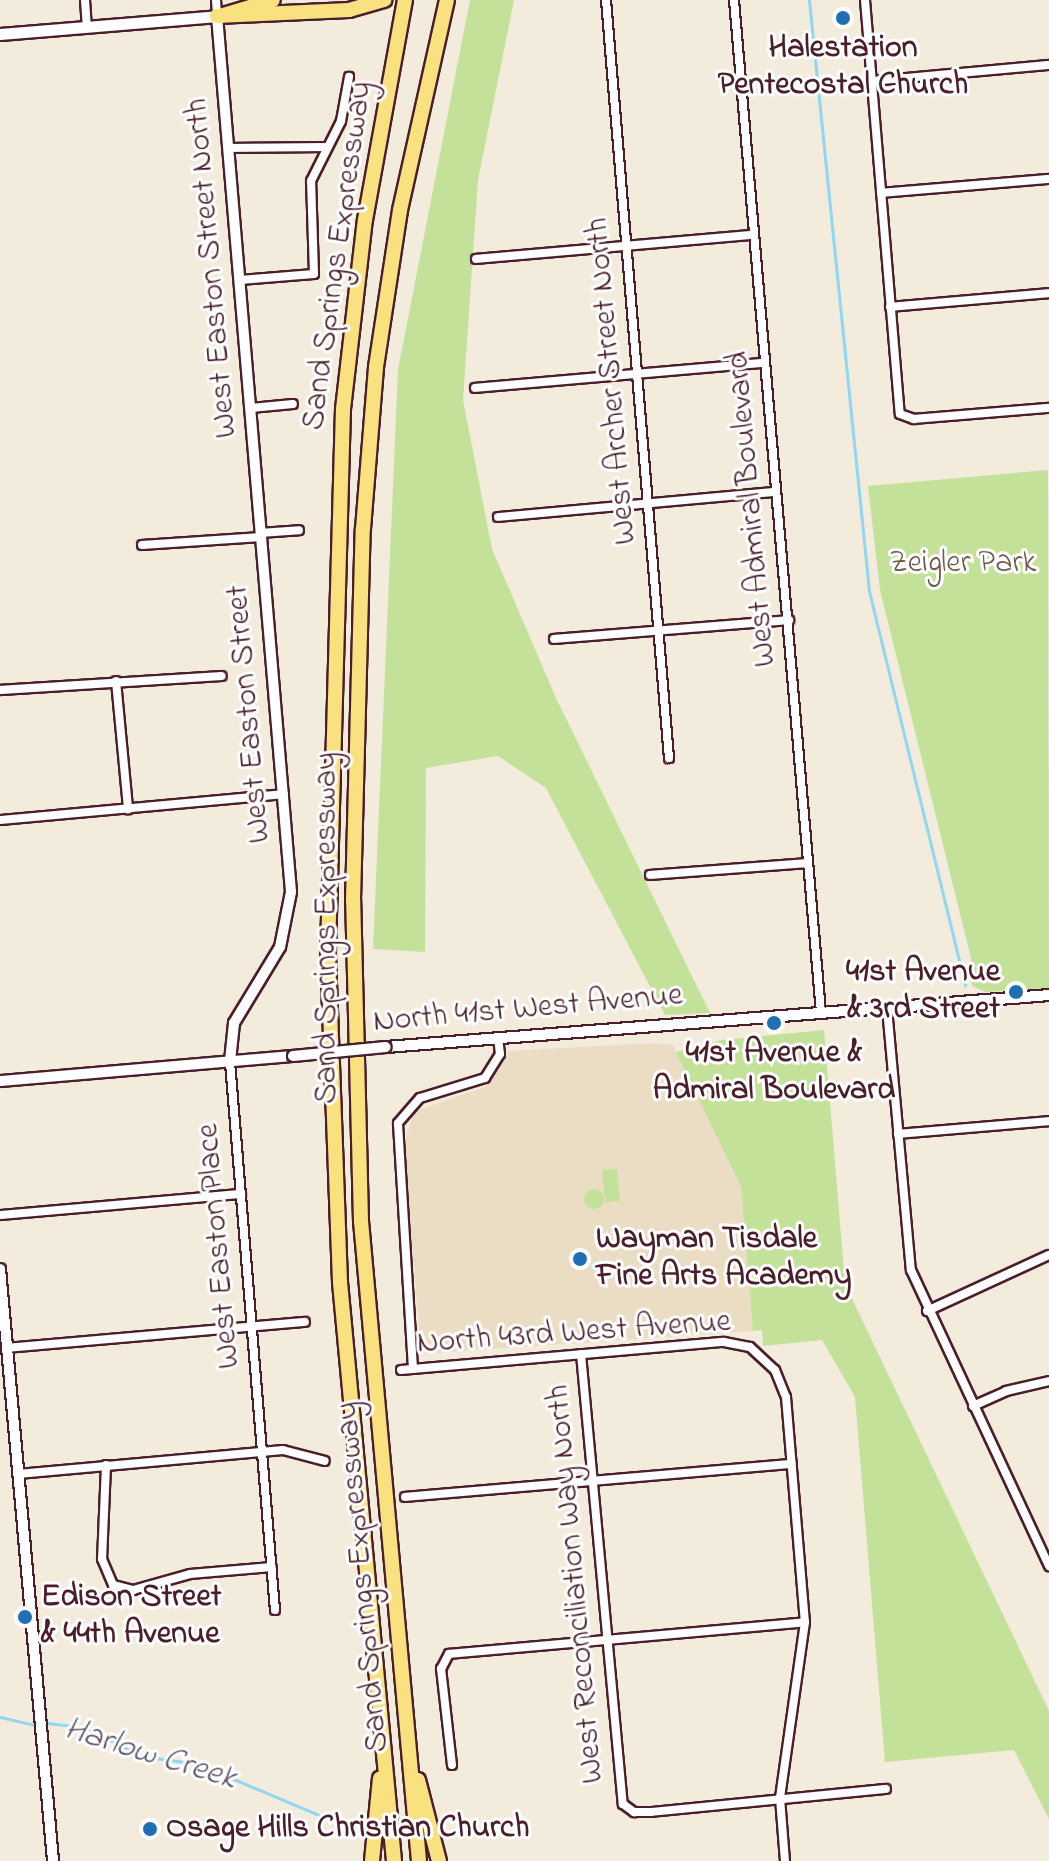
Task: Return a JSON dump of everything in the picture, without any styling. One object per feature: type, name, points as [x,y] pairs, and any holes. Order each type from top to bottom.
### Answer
[{"type":"highway","points":[[217,16],[273,0]]},
{"type":"highway","points":[[217,16],[235,20],[349,10],[385,0]]},
{"type":"highway","name":"Sand Springs Expressway","points":[[394,1861],[340,1282],[328,952],[343,409],[365,220],[405,0]]},
{"type":"highway","name":"Sand Springs Expressway","points":[[419,1861],[360,1208],[352,993],[354,832],[363,529],[376,367],[400,210],[447,0]]},
{"type":"highway","points":[[408,1749],[439,1861]]},
{"type":"highway","points":[[372,1861],[384,1753]]},
{"type":"main road","points":[[0,34],[217,16]]},
{"type":"street","points":[[85,0],[87,28]]},
{"type":"street","name":"West Easton Street North","points":[[216,0],[261,535]]},
{"type":"street","name":"West Archer Street North","points":[[606,0],[669,758]]},
{"type":"street","name":"West Admiral Boulevard","points":[[734,0],[821,1013]]},
{"type":"street","points":[[865,0],[890,307],[903,417],[1049,408]]},
{"type":"street","points":[[872,81],[1049,65]]},
{"type":"street","points":[[240,280],[314,274],[310,192],[324,147],[341,121],[349,77]]},
{"type":"street","points":[[229,148],[324,147]]},
{"type":"street","points":[[881,193],[1049,179]]},
{"type":"street","points":[[476,259],[752,235]]},
{"type":"street","points":[[890,307],[1049,293]]},
{"type":"street","points":[[475,388],[763,363]]},
{"type":"street","points":[[251,408],[293,404]]},
{"type":"street","points":[[498,517],[775,492]]},
{"type":"street","points":[[142,545],[299,530]]},
{"type":"street","name":"West Easton Street","points":[[261,535],[291,892]]},
{"type":"street","points":[[554,639],[789,620]]},
{"type":"street","points":[[0,690],[222,676]]},
{"type":"street","points":[[116,681],[128,809]]},
{"type":"street","points":[[0,820],[284,794]]},
{"type":"street","points":[[650,875],[808,863]]},
{"type":"street","name":"West Easton Place","points":[[275,1610],[230,1062],[234,1023],[280,947],[291,892]]},
{"type":"street","name":"North 41st West Avenue","points":[[0,1081],[1049,995]]},
{"type":"street","points":[[887,1008],[908,1256],[927,1311],[1049,1566]]},
{"type":"street","points":[[413,1369],[398,1123],[420,1098],[485,1078],[500,1054],[498,1038]]},
{"type":"street","points":[[898,1134],[1049,1121]]},
{"type":"street","points":[[0,1215],[241,1194]]},
{"type":"street","points":[[927,1311],[1049,1255]]},
{"type":"street","points":[[0,1269],[53,1861]]},
{"type":"street","points":[[7,1348],[305,1322]]},
{"type":"street","name":"North 43rd West Avenue","points":[[401,1370],[724,1342],[750,1347],[768,1361],[782,1383],[792,1464]]},
{"type":"street","name":"West Reconciliation Way North","points":[[581,1354],[619,1795],[626,1809],[651,1812],[780,1798]]},
{"type":"street","points":[[973,1406],[1006,1391],[1049,1381]]},
{"type":"street","points":[[18,1474],[263,1451],[292,1451],[325,1461]]},
{"type":"street","points":[[405,1497],[792,1464],[805,1622],[780,1798],[785,1861]]},
{"type":"street","points":[[106,1465],[102,1559],[109,1581],[133,1590],[190,1574],[272,1567]]},
{"type":"street","points":[[452,1765],[441,1669],[445,1656],[805,1622]]},
{"type":"street","points":[[780,1798],[886,1789]]},
{"type":"shaded area","name":"Wayman Tisdale Fine Arts Academy","points":[[653,1043],[673,1045],[741,1187],[753,1331],[421,1354],[404,1142],[414,1112],[487,1086],[508,1051]]},
{"type":"green space","points":[[470,0],[514,0],[478,180],[463,400],[492,549],[556,698],[710,1013],[665,1015],[546,788],[498,756],[426,768],[425,952],[373,949],[398,370]]},
{"type":"green space","name":"Zeigler Park","points":[[1048,470],[1049,988],[986,992],[972,986],[971,958],[880,590],[868,486]]},
{"type":"green space","points":[[824,1030],[845,1284],[1049,1711],[1049,1819],[1014,1750],[885,1762],[855,1397],[822,1340],[763,1346],[762,1330],[753,1331],[741,1187],[676,1052],[722,1040]]},
{"type":"green space","points":[[617,1169],[620,1201],[605,1202],[602,1170]]},
{"type":"green space","points":[[594,1189],[601,1192],[604,1199],[601,1206],[594,1209],[587,1206],[584,1199],[587,1192]]},
{"type":"waterway","points":[[809,0],[869,591],[965,986]]},
{"type":"waterway","name":"Harlow Creek","points":[[0,1717],[34,1725]]},
{"type":"waterway","name":"Harlow Creek","points":[[48,1723],[86,1728],[141,1756],[198,1764],[340,1824]]},
{"type":"place","name":"Halestation Pentecostal Church","points":[[843,18]]},
{"type":"place","name":"41st Avenue & 3rd Street","points":[[1016,992]]},
{"type":"place","name":"41st Avenue & Admiral Boulevard","points":[[774,1023]]},
{"type":"place","name":"Wayman Tisdale Fine Arts Academy","points":[[580,1259]]},
{"type":"place","name":"Edison Street & 44th Avenue","points":[[25,1617]]},
{"type":"place","name":"Osage Hills Christian Church","points":[[150,1829]]}]
